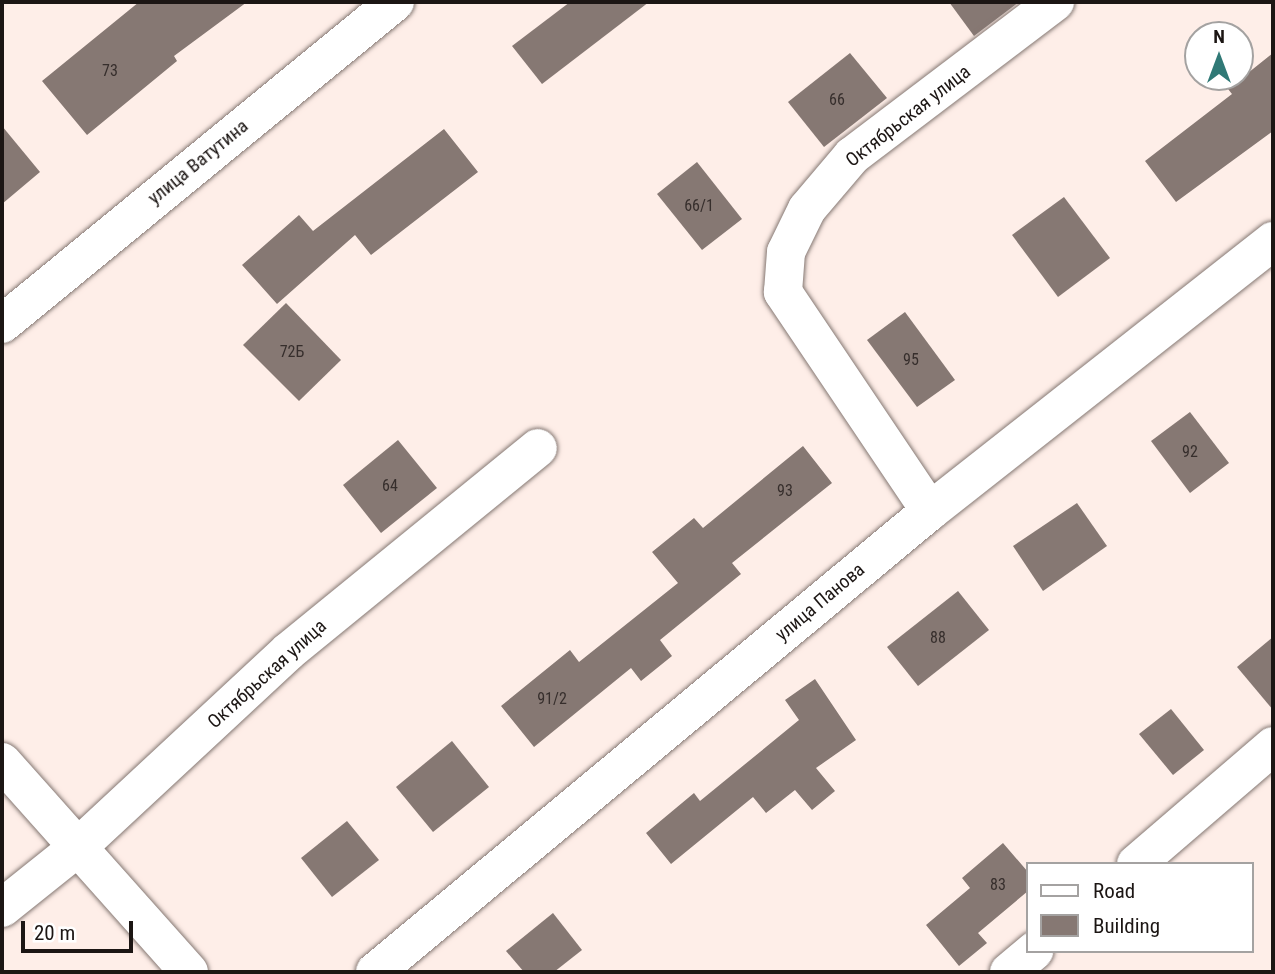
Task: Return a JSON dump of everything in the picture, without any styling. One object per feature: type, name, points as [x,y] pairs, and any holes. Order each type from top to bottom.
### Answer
[{"type":"street","name":"улица Ватутина","points":[[2,324],[395,2]]},
{"type":"street","name":"Октябрьская улица","points":[[930,511],[783,292],[786,252],[807,209],[852,156],[1055,2]]},
{"type":"street","name":"улица Панова","points":[[375,972],[930,511],[1273,241]]},
{"type":"street","name":"Октябрьская улица","points":[[2,908],[77,848],[289,651],[538,448]]},
{"type":"street","points":[[1138,862],[1273,747]]},
{"type":"street","points":[[2,762],[189,972]]},
{"type":"street","points":[[1009,972],[1032,953]]},
{"type":"building","points":[[139,2],[247,2],[174,56],[177,61],[87,135],[42,81]]},
{"type":"building","points":[[570,2],[649,2],[542,84],[512,46]]},
{"type":"building","points":[[949,2],[1019,2],[974,36]]},
{"type":"building","points":[[850,53],[887,98],[824,147],[788,102]]},
{"type":"building","points":[[1273,53],[1273,131],[1176,202],[1145,161],[1232,94],[1230,91],[1254,91],[1254,68]]},
{"type":"building","points":[[2,126],[40,172],[2,204]]},
{"type":"building","points":[[444,129],[478,172],[371,255],[355,235],[277,304],[242,265],[299,215],[313,231]]},
{"type":"building","points":[[697,162],[742,219],[702,250],[657,194]]},
{"type":"building","points":[[1064,197],[1110,258],[1058,297],[1012,235]]},
{"type":"building","points":[[286,303],[341,360],[299,401],[243,345]]},
{"type":"building","points":[[905,312],[955,380],[917,407],[867,340]]},
{"type":"building","points":[[1190,412],[1229,463],[1190,493],[1151,441]]},
{"type":"building","points":[[398,440],[437,488],[381,533],[343,485]]},
{"type":"building","points":[[803,446],[832,483],[732,563],[741,574],[660,640],[672,656],[641,681],[631,668],[534,747],[501,706],[570,650],[579,662],[678,583],[652,552],[694,518],[703,528]]},
{"type":"building","points":[[1077,503],[1107,546],[1043,591],[1013,546]]},
{"type":"building","points":[[958,591],[989,630],[918,686],[887,647]]},
{"type":"building","points":[[1273,637],[1273,710],[1237,667]]},
{"type":"building","points":[[815,679],[856,740],[816,768],[835,791],[812,810],[795,790],[766,813],[753,797],[671,864],[646,833],[694,793],[700,801],[799,720],[785,700]]},
{"type":"building","points":[[1171,709],[1204,750],[1173,775],[1139,734]]},
{"type":"building","points":[[452,741],[489,787],[433,832],[396,787]]},
{"type":"building","points":[[347,821],[379,860],[332,897],[301,858]]},
{"type":"building","points":[[1003,843],[1026,870],[1026,893],[978,933],[987,943],[959,966],[926,925],[970,888],[962,878]]},
{"type":"building","points":[[553,913],[582,950],[554,972],[524,972],[506,951]]}]
